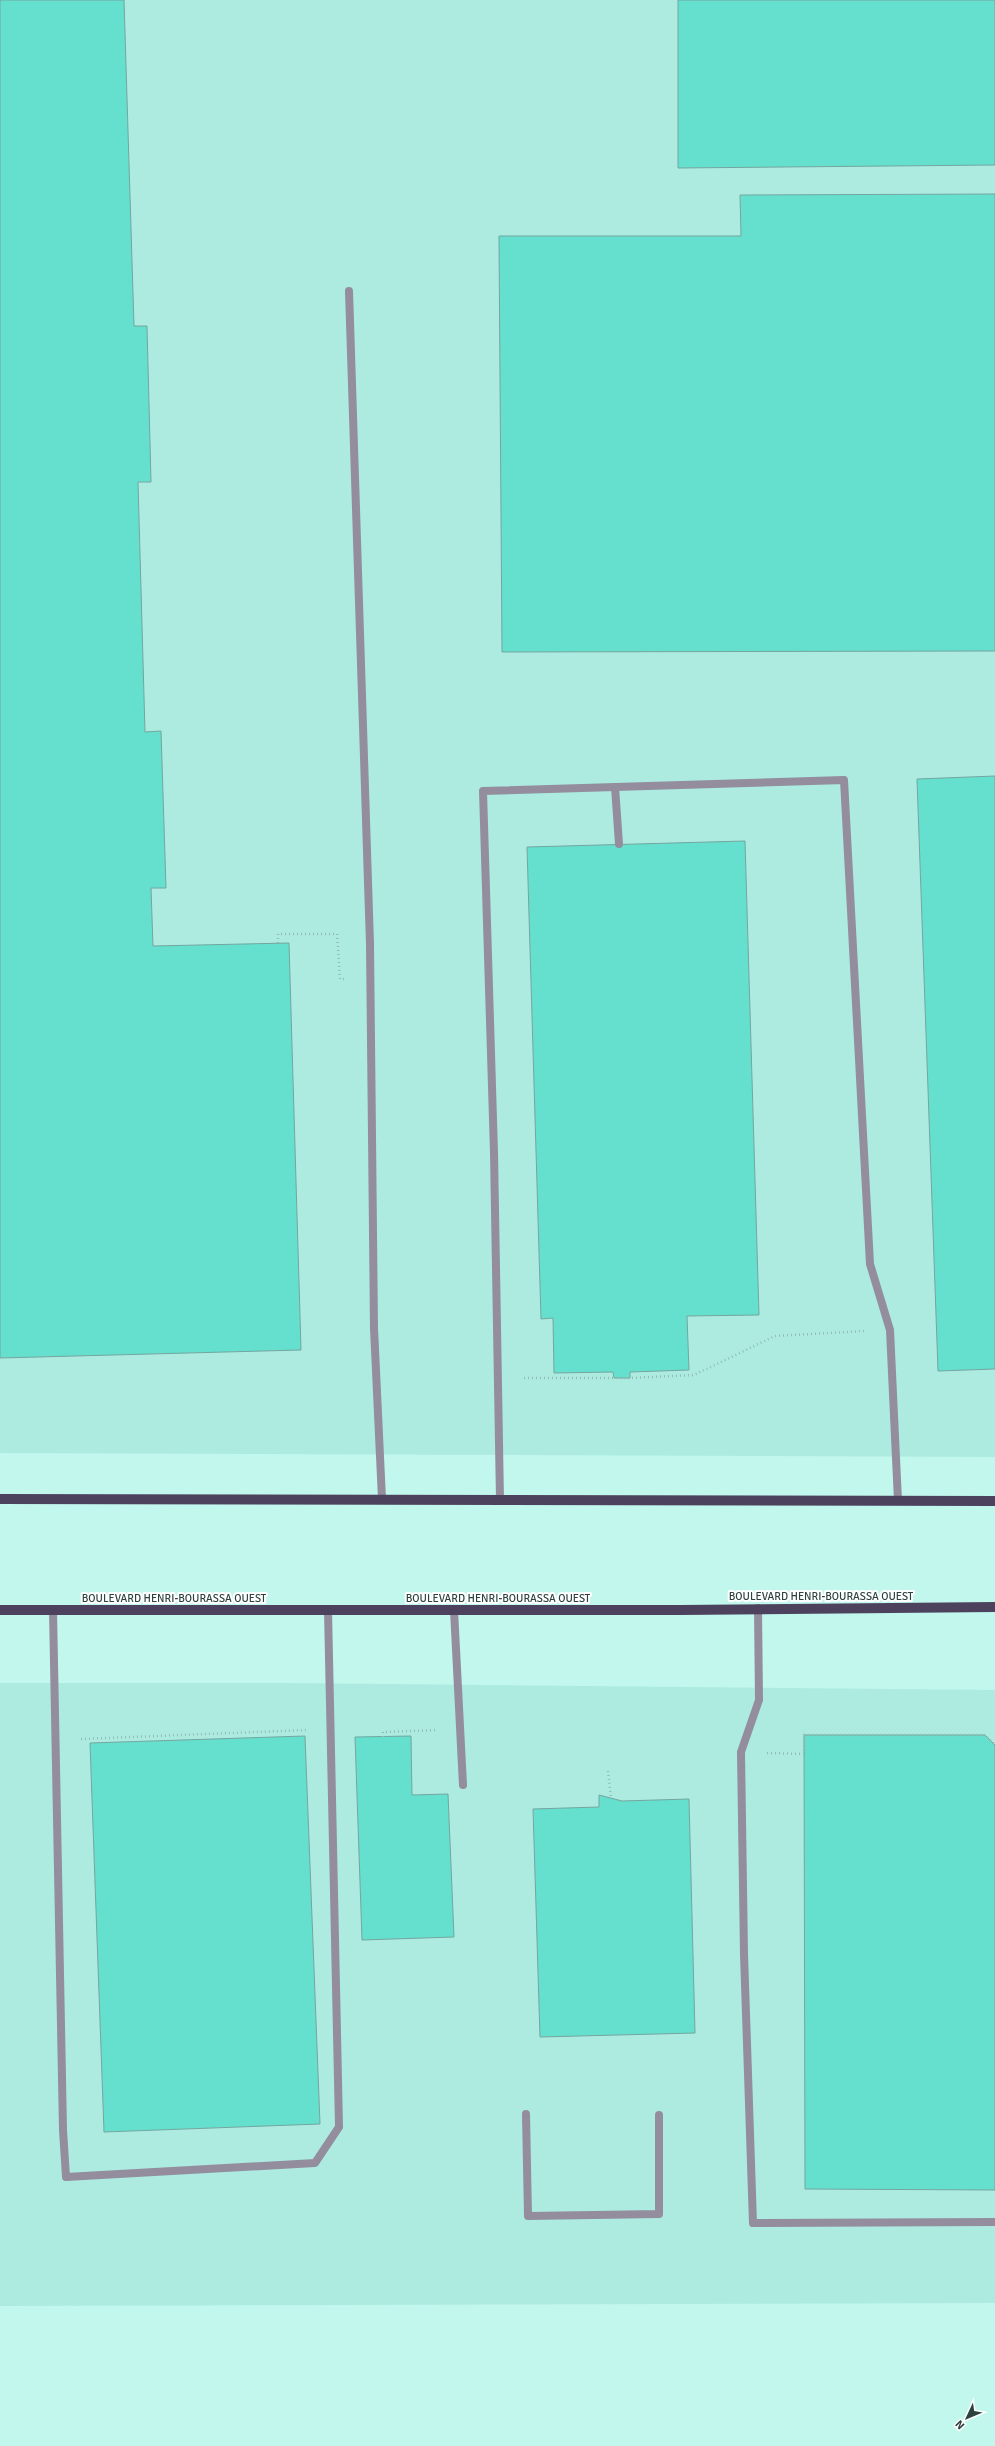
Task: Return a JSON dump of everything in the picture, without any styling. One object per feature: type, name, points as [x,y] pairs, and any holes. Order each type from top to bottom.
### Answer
[{"type":"main road","points":[[0,1500],[382,1499],[995,1501]]},
{"type":"main road","name":"BOULEVARD HENRI-BOURASSA OUEST","points":[[0,1610],[680,1610],[758,1608],[995,1607]]},
{"type":"lane","points":[[349,291],[370,936],[374,1328],[382,1499]]},
{"type":"lane","points":[[500,1500],[494,1152],[483,791],[844,780],[870,1264],[890,1330],[898,1501]]},
{"type":"lane","points":[[615,787],[619,844]]},
{"type":"lane","points":[[758,1608],[759,1700],[741,1752],[744,1954],[753,2223],[995,2222]]},
{"type":"lane","points":[[53,1610],[63,2122],[66,2177],[315,2164],[339,2127],[328,1610]]},
{"type":"lane","points":[[454,1610],[463,1785]]},
{"type":"lane","points":[[526,2114],[528,2216],[659,2214],[659,2115]]},
{"type":"path","points":[[278,943],[278,934],[337,934]]},
{"type":"path","points":[[541,1378],[694,1375],[775,1336],[890,1330]]},
{"type":"path","points":[[86,1739],[307,1730]]},
{"type":"path","points":[[383,1737],[383,1732],[410,1730]]},
{"type":"path","points":[[741,1752],[804,1754],[804,1735],[984,1736],[995,1745]]},
{"type":"path","points":[[128,1737],[128,1742]]},
{"type":"path","points":[[608,1771],[611,1798]]},
{"type":"shaded area","points":[[0,0],[995,0],[995,1457],[0,1453]]},
{"type":"shaded area","points":[[0,1683],[286,1683],[995,1690],[995,2303],[0,2306]]},
{"type":"building","points":[[0,0],[124,0],[134,326],[147,326],[151,482],[138,482],[145,732],[161,731],[166,888],[151,888],[153,946],[289,943],[301,1350],[0,1358]]},
{"type":"building","points":[[678,0],[995,0],[995,165],[678,168]]},
{"type":"building","points":[[995,194],[995,651],[502,652],[499,236],[741,236],[740,195]]},
{"type":"building","points":[[995,776],[995,1369],[938,1371],[917,779]]},
{"type":"building","points":[[745,841],[759,1315],[687,1316],[689,1370],[630,1372],[630,1378],[614,1378],[613,1372],[554,1373],[553,1318],[541,1319],[527,847]]},
{"type":"building","points":[[804,1735],[985,1735],[995,1745],[995,2190],[805,2189]]},
{"type":"building","points":[[305,1736],[320,2124],[104,2132],[90,1743]]},
{"type":"building","points":[[411,1736],[412,1795],[448,1794],[454,1937],[362,1940],[355,1737]]},
{"type":"building","points":[[599,1795],[622,1801],[689,1799],[695,2033],[540,2037],[533,1809],[599,1807]]}]
